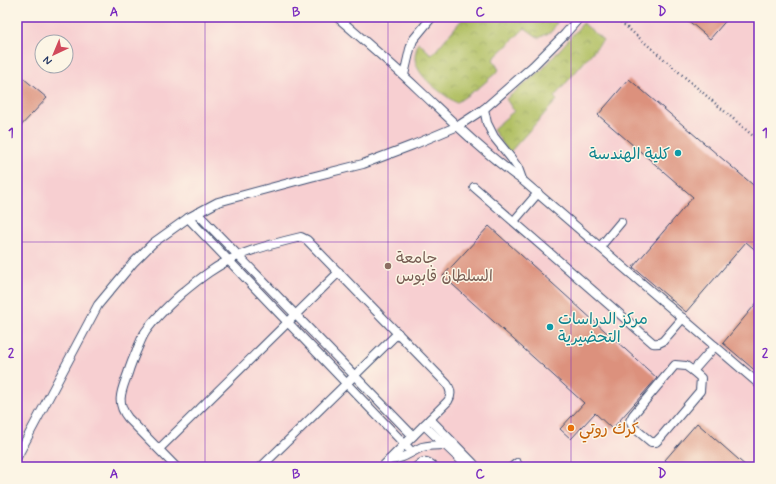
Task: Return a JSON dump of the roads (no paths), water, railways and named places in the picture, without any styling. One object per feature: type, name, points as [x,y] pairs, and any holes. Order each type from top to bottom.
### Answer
[{"type":"lane","points":[[337,17],[404,75],[503,166],[538,193],[759,384]]},
{"type":"lane","points":[[404,75],[413,40],[432,17]]},
{"type":"lane","points":[[17,456],[98,305],[133,263],[153,243],[188,218],[218,202],[363,164],[458,126],[484,109],[533,66],[580,17]]},
{"type":"lane","points":[[484,109],[487,123],[494,137],[518,168],[522,180]]},
{"type":"lane","points":[[474,186],[653,343],[660,343],[683,318]]},
{"type":"lane","points":[[514,221],[538,193]]},
{"type":"lane","points":[[197,213],[413,436]]},
{"type":"lane","points":[[188,218],[412,452]]},
{"type":"lane","points":[[600,247],[621,222]]},
{"type":"lane","points":[[176,467],[128,418],[123,412],[121,406],[121,392],[129,367],[145,331],[169,304],[196,281],[229,260],[257,249],[301,237],[308,240],[450,388],[451,393],[448,401],[382,467]]},
{"type":"lane","points":[[159,449],[339,272]]},
{"type":"lane","points":[[261,467],[398,333]]},
{"type":"lane","points":[[693,371],[715,346]]},
{"type":"lane","points":[[675,365],[686,366],[693,371],[701,378],[700,391],[661,437],[656,442],[651,442],[634,427],[630,421],[633,415],[675,365]]},
{"type":"lane","points":[[427,422],[445,445],[468,467]]},
{"type":"lane","points":[[427,422],[476,467]]},
{"type":"lane","points":[[389,460],[397,460],[405,457],[423,447],[431,445],[445,445]]},
{"type":"lane","points":[[416,467],[426,461],[430,462],[434,467]]},
{"type":"place","name":"كلية الهندسة","points":[[678,153]]},
{"type":"place","name":"جامعة السلطان قابوس","points":[[388,266]]},
{"type":"place","name":"مركز الدراسات التحضيرية","points":[[550,327]]},
{"type":"place","name":"كرك روتي","points":[[571,428]]}]
